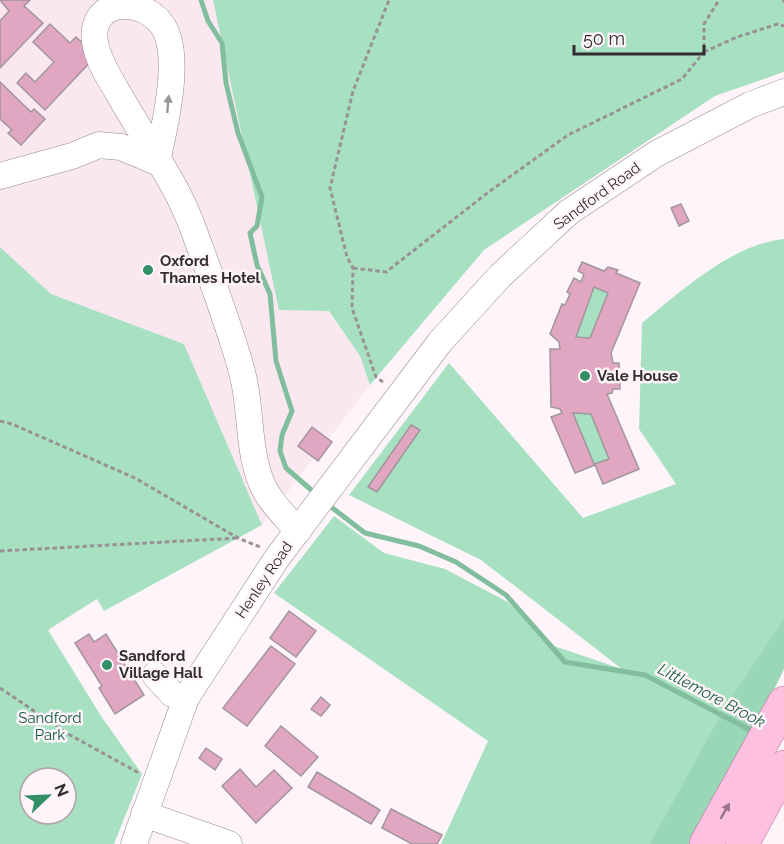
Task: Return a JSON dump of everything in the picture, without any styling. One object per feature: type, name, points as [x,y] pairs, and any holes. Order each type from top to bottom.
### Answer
[{"type":"main road","points":[[742,844],[766,779],[782,707]]},
{"type":"main road","points":[[706,844],[766,779]]},
{"type":"street","points":[[158,162],[168,110],[169,41],[165,27],[153,15],[138,7],[100,5],[96,21],[95,46],[111,80],[188,215],[223,311],[243,376],[252,449],[262,484],[274,503],[298,531]]},
{"type":"street","name":"Sandford Road","points":[[440,342],[500,276],[569,212],[656,154],[750,105],[784,92]]},
{"type":"street","points":[[0,176],[72,156],[99,145],[121,147],[158,162]]},
{"type":"street","name":"Henley Road","points":[[134,844],[186,698],[277,558],[399,393],[440,342]]},
{"type":"street","points":[[155,675],[172,694],[186,698]]},
{"type":"street","points":[[144,814],[184,836],[229,844]]},
{"type":"path","points":[[389,0],[353,91],[330,188],[347,257],[354,268],[352,308],[376,377],[399,393]]},
{"type":"path","points":[[704,52],[704,24],[719,0]]},
{"type":"path","points":[[354,268],[386,272],[490,191],[568,135],[682,80],[704,52],[737,37],[778,24],[784,26]]},
{"type":"path","points":[[0,421],[135,478],[277,558]]},
{"type":"path","points":[[0,551],[238,538]]},
{"type":"path","points":[[0,688],[70,735],[142,774],[158,777]]},
{"type":"shaded area","name":"Oxford Thames Hotel","points":[[0,0],[213,0],[329,311],[360,356],[370,385],[262,525],[184,344],[51,294],[0,247]]},
{"type":"green space","points":[[213,0],[784,0],[784,72],[715,96],[484,250],[370,385],[360,356],[329,311],[279,310]]},
{"type":"green space","points":[[784,239],[784,643],[662,844],[441,844],[488,741],[274,593],[334,516],[384,553],[445,569],[508,602],[554,646],[622,669],[481,560],[349,495],[449,363],[583,518],[676,484],[639,429],[642,323],[708,271],[726,260],[764,243]]},
{"type":"green space","name":"Sandford Park","points":[[0,247],[51,294],[184,344],[262,525],[104,611],[97,599],[48,630],[101,716],[142,774],[114,844],[0,844]]},
{"type":"green space","points":[[594,287],[608,293],[590,338],[576,337]]},
{"type":"green space","points":[[573,413],[591,414],[609,459],[594,464]]},
{"type":"green space","points":[[784,619],[784,669],[744,752],[691,844],[650,844],[724,709]]},
{"type":"building","points":[[0,0],[30,0],[24,6],[43,23],[0,68],[0,21],[9,11]]},
{"type":"building","points":[[50,24],[70,43],[76,37],[96,56],[45,110],[17,83],[26,73],[35,82],[54,62],[33,42]]},
{"type":"building","points":[[0,82],[31,112],[34,109],[45,119],[21,145],[8,133],[12,130],[0,119]]},
{"type":"building","points":[[681,204],[689,221],[679,226],[671,208]]},
{"type":"building","name":"Vale House","points":[[582,262],[604,271],[608,267],[640,283],[611,353],[613,363],[619,363],[620,389],[613,389],[612,393],[607,394],[639,469],[603,484],[595,465],[575,473],[551,417],[562,413],[560,409],[551,407],[550,349],[560,349],[559,342],[550,334],[562,304],[565,305],[570,294],[567,292],[574,278],[581,282],[584,274],[578,271]],"holes":[[[594,287],[608,293],[590,338],[576,337]],[[573,413],[591,414],[609,459],[594,464]]]},
{"type":"building","points":[[411,425],[420,430],[377,492],[368,487]]},
{"type":"building","points":[[312,427],[332,442],[318,461],[298,446]]},
{"type":"building","points":[[289,611],[316,631],[296,657],[270,638]]},
{"type":"building","name":"Sandford Village Hall","points":[[89,634],[94,642],[106,634],[144,695],[115,714],[99,688],[102,686],[75,643]]},
{"type":"building","points":[[271,646],[295,664],[247,726],[223,708]]},
{"type":"building","points":[[321,697],[330,705],[321,716],[311,709]]},
{"type":"building","points":[[281,726],[318,757],[301,776],[265,746]]},
{"type":"building","points":[[206,748],[222,759],[215,770],[199,758]]},
{"type":"building","points":[[240,769],[256,787],[274,770],[292,788],[256,823],[222,786]]},
{"type":"building","points":[[317,772],[380,810],[371,824],[308,787]]},
{"type":"building","points":[[391,809],[442,835],[437,844],[412,844],[382,828]]},
{"type":"waterway","name":"Littlemore Brook","points":[[201,0],[208,21],[222,43],[226,83],[238,133],[262,197],[257,226],[250,233],[257,265],[270,294],[276,361],[292,411],[282,435],[280,451],[286,468],[317,495]]},
{"type":"waterway","name":"Littlemore Brook","points":[[326,503],[365,533],[419,546],[456,562],[506,595],[565,662],[645,675],[756,733]]},
{"type":"place","name":"Oxford Thames Hotel","points":[[148,270]]},
{"type":"place","name":"Vale House","points":[[585,376]]},
{"type":"place","name":"Sandford Village Hall","points":[[107,665]]}]
